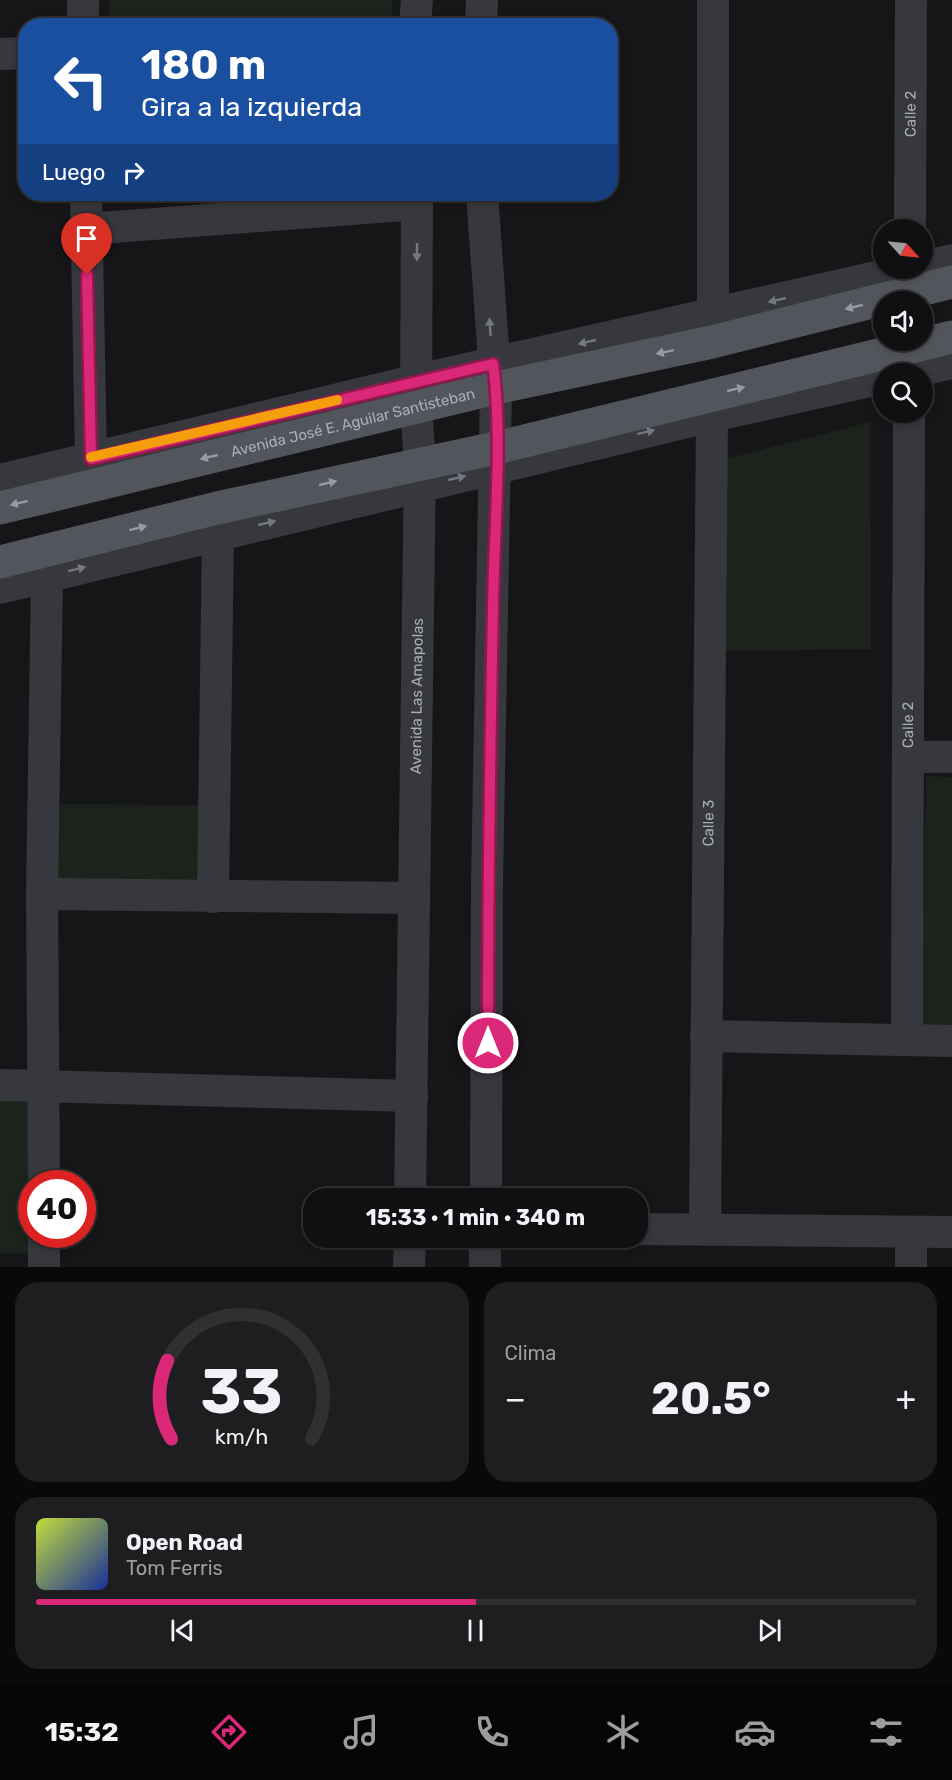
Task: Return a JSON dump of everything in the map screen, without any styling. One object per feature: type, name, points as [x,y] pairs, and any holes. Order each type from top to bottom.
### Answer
[{"type":"main road","name":"Avenida José E. Aguilar Santisteban","points":[[0,508],[417,394],[494,376],[712,342],[952,282]]},
{"type":"main road","points":[[0,562],[217,508],[420,475],[496,459],[952,337]]},
{"type":"street","points":[[83,0],[83,18]]},
{"type":"street","points":[[416,18],[417,0]]},
{"type":"street","points":[[481,18],[482,0]]},
{"type":"street","points":[[713,0],[713,314]]},
{"type":"street","name":"Calle 2","points":[[910,219],[911,0]]},
{"type":"street","points":[[0,54],[18,53]]},
{"type":"street","points":[[86,201],[91,459]]},
{"type":"street","points":[[87,229],[395,201]]},
{"type":"street","name":"Avenida Las Amapolas","points":[[410,1188],[420,475],[417,394],[417,201]]},
{"type":"street","points":[[482,201],[494,376],[496,459],[487,883],[486,1188]]},
{"type":"street","name":"Avenida José E. Aguilar Santisteban","points":[[933,264],[952,260]]},
{"type":"street","name":"Avenida José E. Aguilar Santisteban","points":[[494,376],[713,314],[873,277]]},
{"type":"street","points":[[933,367],[952,363]]},
{"type":"street","points":[[496,459],[712,416],[873,380]]},
{"type":"street","name":"Avenida José E. Aguilar Santisteban","points":[[0,480],[91,459],[417,394]]},
{"type":"street","name":"Calle 3","points":[[705,1229],[712,416]]},
{"type":"street","name":"Calle 2","points":[[907,1039],[909,423]]},
{"type":"street","points":[[0,588],[218,534],[420,475]]},
{"type":"street","points":[[213,897],[218,534]]},
{"type":"street","points":[[44,1170],[42,894],[47,577]]},
{"type":"street","points":[[908,757],[952,757]]},
{"type":"street","points":[[42,894],[413,898]]},
{"type":"street","points":[[706,1036],[952,1041]]},
{"type":"street","points":[[0,1085],[412,1096]]},
{"type":"street","points":[[648,1229],[952,1232]]},
{"type":"street","points":[[911,1232],[911,1267]]},
{"type":"street","points":[[44,1248],[44,1267]]},
{"type":"street","points":[[409,1267],[410,1248]]},
{"type":"street","points":[[485,1248],[485,1267]]},
{"type":"shaded area","points":[[109,0],[392,0],[392,18],[109,18]]},
{"type":"shaded area","points":[[870,422],[871,649],[724,651],[726,459]]},
{"type":"shaded area","points":[[926,776],[952,777],[952,1028],[921,1029]]},
{"type":"shaded area","points":[[55,804],[205,805],[204,885],[54,884]]},
{"type":"shaded area","points":[[0,1099],[33,1100],[32,1170],[18,1170],[18,1248],[30,1248],[30,1253],[0,1253]]},
{"type":"slow traffic","points":[[91,457],[91,459],[337,400]]},
{"type":"route","points":[[87,275],[91,459],[417,380],[493,364],[496,388],[487,883],[488,1043]]}]
